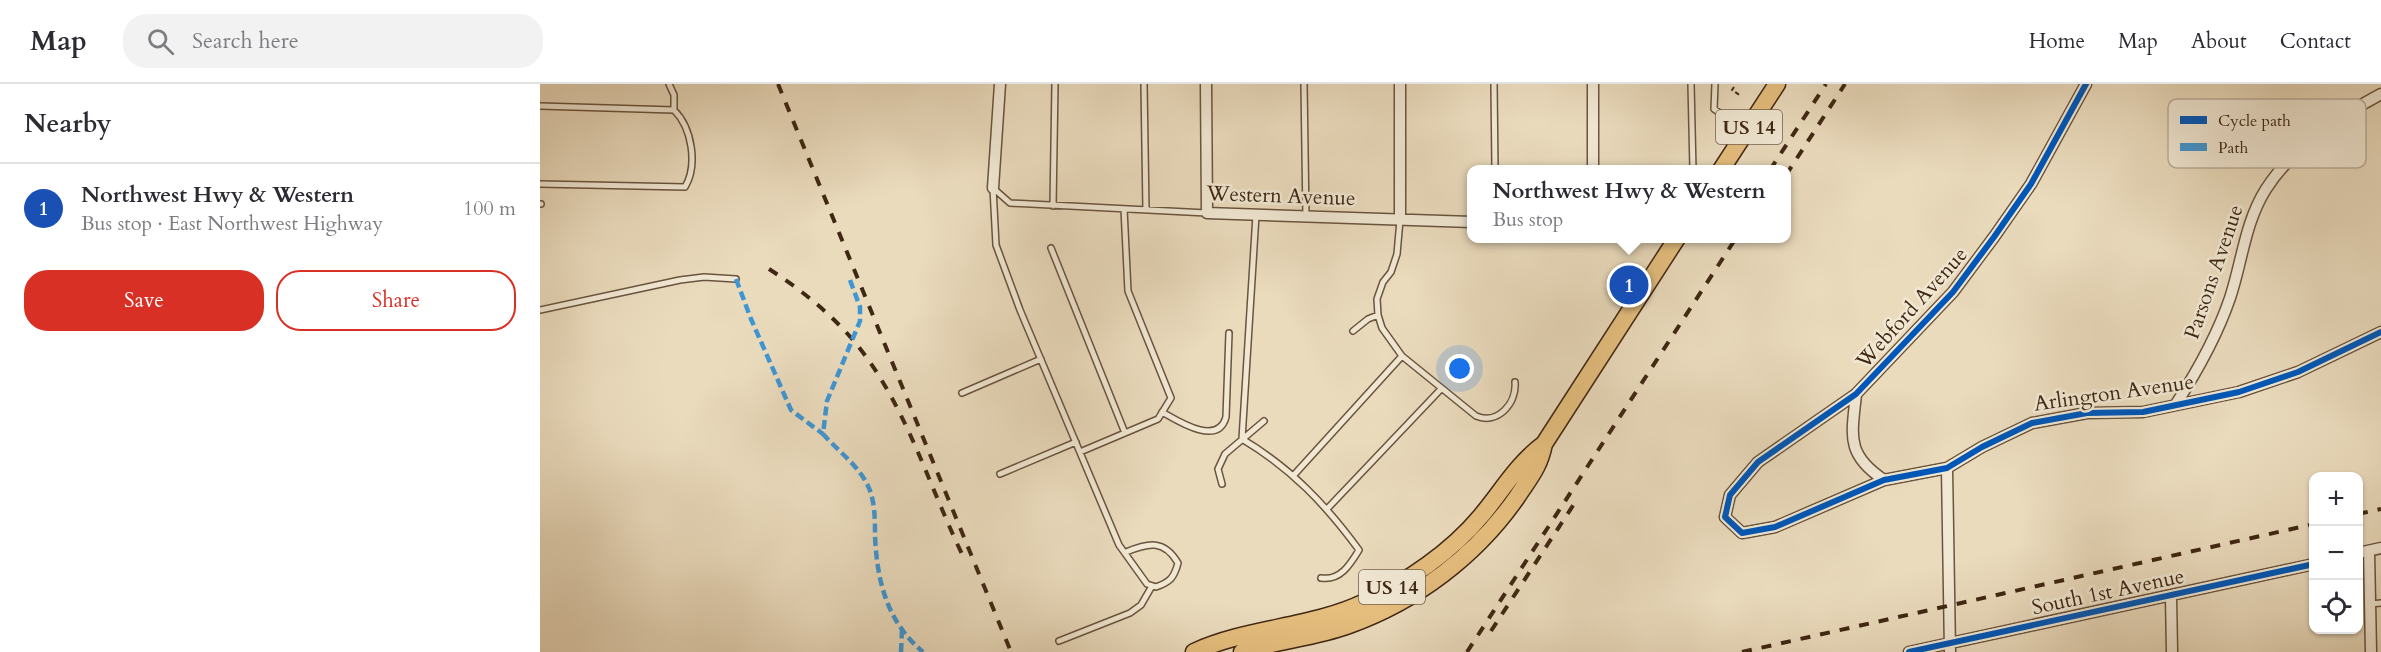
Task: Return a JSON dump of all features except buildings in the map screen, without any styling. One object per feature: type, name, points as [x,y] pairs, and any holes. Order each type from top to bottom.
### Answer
[{"type":"main road","name":"US 14","points":[[1724,165],[1777,84]]},
{"type":"main road","name":"US 14","points":[[1194,652],[1224,639],[1288,625],[1354,606],[1397,584],[1439,556],[1480,518],[1526,458],[1544,444],[1674,243]]},
{"type":"main road","name":"US 14","points":[[1242,652],[1349,625],[1420,592],[1458,562],[1498,525],[1540,464],[1544,444]]},
{"type":"street","points":[[993,188],[1000,84]]},
{"type":"street","points":[[1206,84],[1207,213]]},
{"type":"street","points":[[1400,84],[1400,220]]},
{"type":"street","points":[[1593,84],[1593,165]]},
{"type":"street","name":"Webford Avenue","points":[[1725,517],[1730,495],[1758,462],[1856,394],[1953,292],[2031,184],[2086,84]]},
{"type":"street","name":"Parsons Avenue","points":[[2366,102],[2381,94]]},
{"type":"street","name":"Parsons Avenue","points":[[2176,404],[2214,340],[2230,297],[2251,219],[2265,191],[2280,168]]},
{"type":"street","name":"Western Avenue","points":[[1207,213],[1467,222]]},
{"type":"street","name":"Arlington Avenue","points":[[1725,517],[1742,533],[1775,527],[1884,480],[1947,468],[1982,447],[2032,423],[2087,413],[2143,412],[2239,392],[2298,372],[2381,332]]},
{"type":"street","points":[[1856,394],[1854,446],[1860,460],[1884,480]]},
{"type":"street","points":[[1947,468],[1950,648]]},
{"type":"street","points":[[2372,652],[2376,604],[2364,552],[2381,548]]},
{"type":"street","name":"South 1st Avenue","points":[[1909,652],[1950,648],[2309,565]]},
{"type":"street","points":[[2171,596],[2172,652]]},
{"type":"lane","points":[[669,84],[674,95],[674,111]]},
{"type":"lane","points":[[1053,206],[1054,84]]},
{"type":"lane","points":[[1144,84],[1146,210]]},
{"type":"lane","points":[[1304,84],[1306,217]]},
{"type":"lane","points":[[1494,84],[1495,165]]},
{"type":"lane","points":[[1692,84],[1693,165]]},
{"type":"lane","points":[[1715,84],[1714,110],[1746,131]]},
{"type":"lane","points":[[540,106],[674,111],[683,119],[690,134],[692,177],[685,187],[540,184]]},
{"type":"lane","points":[[993,188],[996,245],[1020,310],[1119,544],[1148,584],[1156,587],[1167,583],[1174,577],[1178,563],[1166,548],[1149,545],[1126,552]]},
{"type":"lane","name":"Western Avenue","points":[[993,188],[1010,203],[1207,213]]},
{"type":"lane","points":[[1080,452],[1158,419],[1171,398],[1128,291],[1124,209]]},
{"type":"lane","points":[[1242,439],[1256,215]]},
{"type":"lane","points":[[1400,220],[1397,254],[1391,272],[1383,282],[1377,299],[1382,328],[1402,356],[1476,416],[1486,420],[1496,417],[1510,404],[1516,392],[1515,382]]},
{"type":"lane","points":[[1051,248],[1125,433]]},
{"type":"lane","points":[[540,310],[680,279],[704,277],[736,279]]},
{"type":"lane","points":[[1353,331],[1368,319],[1378,315]]},
{"type":"lane","points":[[1162,412],[1195,429],[1212,431],[1224,425],[1229,333]]},
{"type":"lane","points":[[1293,476],[1402,356]]},
{"type":"lane","points":[[962,393],[1041,359]]},
{"type":"lane","points":[[1327,509],[1441,389]]},
{"type":"lane","points":[[1222,483],[1218,469],[1225,454],[1264,421]]},
{"type":"lane","points":[[1242,439],[1273,458],[1293,476],[1327,509],[1359,550],[1349,566],[1335,577],[1321,578]]},
{"type":"lane","points":[[1000,474],[1076,442]]},
{"type":"lane","points":[[1059,641],[1130,613],[1141,605],[1152,586]]},
{"type":"path","points":[[1734,87],[1732,90],[1741,96]]},
{"type":"railway","points":[[778,84],[1011,652]]},
{"type":"railway","points":[[1773,165],[1826,84]]},
{"type":"railway","points":[[1791,167],[1845,84]]},
{"type":"railway","points":[[1467,652],[1733,243]]},
{"type":"railway","points":[[769,269],[824,311],[844,330],[872,364],[902,417],[964,558]]},
{"type":"railway","points":[[1491,631],[1576,501]]},
{"type":"railway","points":[[2363,513],[2381,509]]},
{"type":"railway","points":[[1742,652],[2309,525]]},
{"type":"marked path","points":[[736,279],[791,410],[823,434]]},
{"type":"marked path","points":[[850,280],[860,307],[860,321],[827,401],[823,434],[853,465],[868,486],[874,510],[878,569],[886,600],[901,628],[923,652]]},
{"type":"marked path","points":[[901,652],[902,630]]},
{"type":"cycle path","points":[[2086,84],[2031,184],[1953,292],[1856,394],[1758,462],[1730,495],[1725,517],[1742,533],[1775,527],[1884,480],[1947,468],[1982,447],[2032,423],[2087,413],[2143,412],[2239,392],[2298,372],[2381,332]]},
{"type":"cycle path","points":[[1909,652],[2309,565]]},
{"type":"place","name":"Northwest Hwy & Western","points":[[1629,285]]}]
